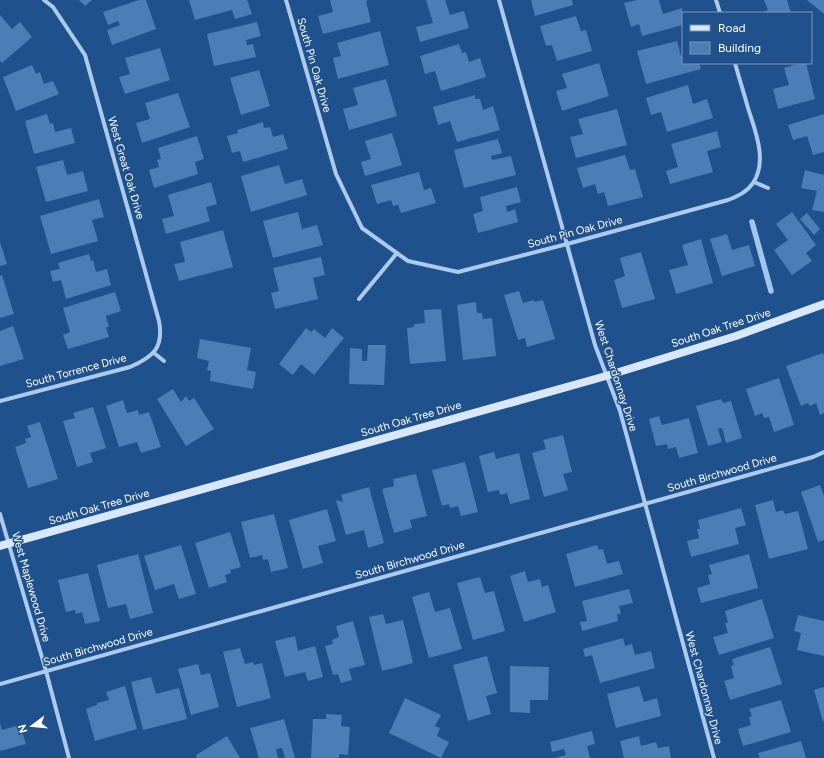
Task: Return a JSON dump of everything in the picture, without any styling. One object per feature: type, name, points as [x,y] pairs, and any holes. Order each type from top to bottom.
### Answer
[{"type":"street","name":"West Great Oak Drive","points":[[44,0],[53,7],[85,55],[159,321],[161,332],[160,342],[154,353]]},
{"type":"street","name":"South Pin Oak Drive","points":[[286,0],[336,174],[362,228],[408,261],[458,272],[728,200],[747,191],[754,182]]},
{"type":"street","name":"West Chardonnay Drive","points":[[499,0],[594,339],[606,376],[620,411],[714,758]]},
{"type":"street","points":[[716,0],[720,12]]},
{"type":"street","points":[[735,64],[758,143],[760,158],[758,172],[754,182],[768,188]]},
{"type":"street","points":[[358,299],[397,253]]},
{"type":"street","name":"South Oak Tree Drive","points":[[0,546],[606,376],[736,336],[824,304]]},
{"type":"street","points":[[154,353],[164,361]]},
{"type":"street","name":"South Torrence Drive","points":[[0,401],[130,367],[141,362],[154,353]]},
{"type":"street","name":"South Birchwood Drive","points":[[0,684],[813,457],[824,452]]},
{"type":"street","name":"West Maplewood Drive","points":[[0,514],[46,671],[69,758]]},
{"type":"building","points":[[79,0],[92,0],[85,6]]},
{"type":"building","points":[[139,0],[146,0],[156,29],[112,45],[107,30],[120,25],[118,21],[108,25],[103,12]]},
{"type":"building","points":[[189,0],[247,0],[252,14],[235,19],[232,10],[195,20]]},
{"type":"building","points":[[330,0],[369,0],[366,1],[371,22],[323,34],[318,16],[333,12]]},
{"type":"building","points":[[426,0],[445,0],[450,15],[464,11],[469,28],[420,42],[416,27],[433,23]]},
{"type":"building","points":[[531,0],[572,0],[573,5],[535,16]]},
{"type":"building","points":[[637,0],[659,0],[663,14],[682,8],[682,25],[642,36],[639,24],[631,27],[624,3]]},
{"type":"building","points":[[764,0],[787,0],[791,12],[763,12],[768,10]]},
{"type":"building","points":[[807,0],[824,0],[824,14]]},
{"type":"building","points":[[0,15],[12,29],[20,22],[32,37],[2,63],[0,61]]},
{"type":"building","points":[[576,16],[581,31],[586,30],[592,51],[557,61],[552,45],[546,46],[540,26]]},
{"type":"building","points":[[257,22],[261,36],[246,40],[247,45],[253,44],[256,57],[214,66],[207,34]]},
{"type":"building","points":[[380,31],[389,65],[338,79],[333,58],[341,56],[337,43]]},
{"type":"building","points":[[677,41],[682,56],[682,64],[699,64],[701,69],[646,84],[637,51]]},
{"type":"building","points":[[459,44],[462,53],[466,52],[469,62],[480,58],[486,77],[441,91],[435,71],[425,74],[420,56]]},
{"type":"building","points":[[160,48],[170,80],[125,94],[119,77],[130,74],[125,58]]},
{"type":"building","points":[[599,63],[609,96],[562,111],[556,91],[567,88],[562,74]]},
{"type":"building","points":[[798,64],[806,64],[815,99],[778,109],[773,89],[789,85],[784,68]]},
{"type":"building","points":[[32,65],[36,74],[40,72],[44,84],[53,81],[59,94],[16,111],[3,77]]},
{"type":"building","points":[[259,70],[270,106],[241,115],[230,78]]},
{"type":"building","points":[[386,79],[397,116],[349,130],[343,109],[358,105],[353,88]]},
{"type":"building","points":[[688,85],[693,104],[707,99],[713,118],[667,132],[661,112],[651,115],[646,98]]},
{"type":"building","points":[[178,93],[190,127],[142,143],[136,123],[150,119],[145,103]]},
{"type":"building","points":[[475,95],[475,99],[480,99],[483,110],[493,106],[500,130],[457,142],[450,121],[438,125],[433,107]]},
{"type":"building","points":[[617,109],[627,145],[576,158],[570,137],[583,134],[578,119]]},
{"type":"building","points":[[47,114],[50,124],[53,123],[55,132],[71,128],[75,143],[34,154],[25,121]]},
{"type":"building","points":[[824,114],[824,152],[813,155],[807,136],[793,140],[788,125]]},
{"type":"building","points":[[263,122],[264,128],[270,127],[273,137],[283,134],[288,149],[243,162],[240,151],[232,153],[227,136],[238,133],[237,130]]},
{"type":"building","points":[[717,131],[721,147],[707,151],[713,172],[670,184],[666,171],[678,167],[671,144]]},
{"type":"building","points":[[392,133],[402,165],[365,176],[361,162],[371,159],[365,141]]},
{"type":"building","points":[[197,136],[204,159],[195,162],[198,174],[154,188],[149,170],[159,167],[157,160],[161,159],[158,148]]},
{"type":"building","points":[[498,139],[502,153],[491,156],[492,160],[511,156],[516,175],[464,188],[454,150]]},
{"type":"building","points":[[625,155],[630,170],[635,169],[643,197],[608,206],[604,192],[598,194],[595,184],[583,188],[577,168]]},
{"type":"building","points":[[63,160],[67,175],[83,171],[88,191],[46,202],[36,167]]},
{"type":"building","points":[[279,165],[285,184],[302,179],[307,195],[251,212],[241,176]]},
{"type":"building","points":[[805,170],[824,175],[824,212],[812,210],[817,191],[801,188]]},
{"type":"building","points":[[419,172],[424,190],[431,188],[436,203],[401,213],[398,205],[393,206],[391,200],[377,204],[371,185]]},
{"type":"building","points":[[211,182],[217,204],[206,207],[210,221],[166,234],[162,219],[174,216],[168,195]]},
{"type":"building","points":[[517,187],[521,202],[506,206],[507,212],[515,209],[518,222],[478,233],[473,214],[483,211],[480,197]]},
{"type":"building","points":[[99,199],[104,217],[92,220],[98,241],[51,254],[40,216]]},
{"type":"building","points":[[298,212],[302,229],[317,225],[323,245],[273,258],[263,221]]},
{"type":"building","points":[[792,212],[816,245],[806,253],[812,261],[792,275],[774,250],[788,240],[776,224]]},
{"type":"building","points":[[807,213],[820,229],[814,235],[800,219]]},
{"type":"building","points":[[223,230],[233,267],[179,281],[174,264],[185,262],[180,242]]},
{"type":"building","points":[[727,234],[732,250],[749,245],[755,266],[722,276],[710,239]]},
{"type":"building","points":[[701,239],[713,283],[676,294],[669,270],[688,265],[682,245]]},
{"type":"building","points":[[0,242],[7,264],[0,266]]},
{"type":"building","points":[[641,252],[655,299],[622,308],[614,280],[625,276],[620,258]]},
{"type":"building","points":[[89,254],[91,261],[93,260],[96,272],[107,269],[111,285],[66,299],[61,280],[53,282],[50,271],[60,269],[58,263]]},
{"type":"building","points":[[321,257],[325,275],[313,278],[318,299],[275,309],[271,293],[279,291],[273,268]]},
{"type":"building","points":[[2,275],[14,314],[0,318],[0,276]]},
{"type":"building","points":[[519,291],[523,303],[534,300],[534,302],[543,300],[555,339],[527,347],[525,338],[518,340],[504,295]]},
{"type":"building","points":[[115,292],[121,311],[106,316],[109,327],[106,327],[109,337],[68,349],[63,335],[70,332],[63,308]]},
{"type":"building","points":[[476,302],[477,313],[482,313],[483,319],[492,318],[496,356],[463,360],[457,305]]},
{"type":"building","points":[[441,309],[446,361],[410,364],[407,328],[414,327],[414,324],[425,323],[424,310]]},
{"type":"building","points":[[13,326],[24,359],[0,366],[0,331]]},
{"type":"building","points":[[306,328],[311,332],[314,329],[325,338],[332,328],[344,338],[314,375],[301,364],[293,375],[279,364]]},
{"type":"building","points":[[200,339],[251,348],[247,370],[256,372],[253,389],[210,381],[211,371],[207,370],[209,361],[197,358]]},
{"type":"building","points":[[368,345],[386,345],[384,385],[349,384],[350,348],[362,349],[362,361],[367,361]]},
{"type":"building","points":[[823,353],[824,413],[820,415],[816,403],[810,406],[808,403],[801,406],[786,366]]},
{"type":"building","points":[[779,378],[794,425],[774,432],[769,417],[764,418],[762,413],[755,416],[746,389]]},
{"type":"building","points":[[173,389],[181,402],[186,396],[189,401],[194,398],[214,429],[186,446],[157,399]]},
{"type":"building","points":[[721,399],[723,403],[731,401],[742,438],[726,443],[722,428],[718,429],[722,442],[708,446],[696,406]]},
{"type":"building","points":[[123,400],[127,413],[138,410],[139,415],[149,412],[161,447],[141,453],[137,442],[119,447],[106,406]]},
{"type":"building","points":[[93,407],[106,448],[90,453],[93,462],[77,467],[63,421],[75,418],[73,413]]},
{"type":"building","points":[[659,416],[662,425],[689,418],[698,453],[679,458],[676,447],[668,449],[667,444],[656,446],[649,419]]},
{"type":"building","points":[[40,422],[58,479],[28,488],[15,447],[26,443],[25,439],[31,437],[27,426]]},
{"type":"building","points":[[563,435],[572,472],[563,474],[568,490],[544,497],[532,453],[546,449],[543,440]]},
{"type":"building","points":[[494,452],[496,459],[519,453],[530,499],[510,504],[507,493],[500,495],[499,490],[488,492],[479,456]]},
{"type":"building","points":[[465,462],[478,512],[461,516],[458,506],[450,508],[449,504],[442,506],[432,470]]},
{"type":"building","points":[[416,474],[427,516],[410,520],[412,528],[394,533],[382,489],[394,486],[393,479]]},
{"type":"building","points":[[820,485],[824,496],[824,540],[818,542],[801,492]]},
{"type":"building","points":[[369,487],[384,543],[368,548],[364,530],[346,535],[336,500],[343,502],[341,495]]},
{"type":"building","points":[[773,500],[776,512],[783,510],[785,514],[798,511],[808,549],[769,559],[755,505]]},
{"type":"building","points":[[741,508],[746,525],[735,528],[739,544],[691,557],[687,541],[699,538],[697,529],[700,529],[698,520]]},
{"type":"building","points":[[327,509],[336,541],[318,546],[323,563],[303,569],[289,520]]},
{"type":"building","points":[[274,514],[288,568],[271,572],[268,559],[263,560],[262,555],[250,558],[241,522]]},
{"type":"building","points":[[230,532],[241,567],[230,570],[231,573],[225,575],[227,582],[209,588],[195,543]]},
{"type":"building","points":[[181,545],[196,594],[179,599],[174,584],[155,590],[144,556]]},
{"type":"building","points":[[597,545],[599,550],[603,549],[607,564],[619,561],[623,574],[575,587],[566,554]]},
{"type":"building","points":[[138,554],[153,613],[130,619],[126,604],[108,608],[97,565]]},
{"type":"building","points":[[749,554],[758,588],[701,603],[697,588],[710,584],[708,575],[712,574],[709,565]]},
{"type":"building","points":[[525,571],[528,582],[540,579],[542,587],[548,585],[556,612],[524,622],[510,576]]},
{"type":"building","points":[[88,573],[100,621],[85,624],[82,612],[76,614],[75,610],[66,612],[58,580]]},
{"type":"building","points":[[480,577],[485,593],[494,591],[505,631],[473,640],[457,583]]},
{"type":"building","points":[[629,589],[633,603],[619,606],[621,614],[617,614],[618,621],[582,631],[580,622],[587,621],[582,601]]},
{"type":"building","points":[[429,592],[435,612],[450,608],[462,649],[429,658],[412,597]]},
{"type":"building","points":[[762,599],[774,638],[719,655],[713,637],[728,633],[725,623],[728,623],[725,611]]},
{"type":"building","points":[[383,614],[386,624],[403,620],[413,663],[382,671],[369,617]]},
{"type":"building","points":[[798,615],[824,621],[824,656],[797,650],[801,633],[794,631]]},
{"type":"building","points":[[353,621],[365,665],[349,669],[352,680],[341,683],[338,674],[333,675],[325,646],[333,644],[332,640],[339,637],[336,626]]},
{"type":"building","points":[[295,636],[298,651],[315,646],[323,677],[308,681],[305,672],[285,677],[275,641]]},
{"type":"building","points":[[623,638],[625,646],[632,644],[635,655],[651,651],[655,668],[600,683],[592,655],[585,657],[583,649]]},
{"type":"building","points":[[770,647],[782,684],[730,700],[724,681],[734,678],[731,666],[734,665],[732,659]]},
{"type":"building","points":[[240,648],[245,664],[253,662],[254,665],[262,663],[271,698],[237,707],[223,652]]},
{"type":"building","points":[[487,656],[497,693],[486,696],[491,714],[468,721],[453,665]]},
{"type":"building","points":[[198,664],[201,675],[210,673],[219,707],[191,715],[178,669]]},
{"type":"building","points":[[510,666],[549,667],[548,700],[530,700],[530,713],[510,712]]},
{"type":"building","points":[[151,677],[156,694],[179,688],[187,719],[143,730],[131,682]]},
{"type":"building","points":[[125,686],[137,729],[95,741],[86,709],[97,705],[97,703],[109,700],[106,692]]},
{"type":"building","points":[[639,686],[644,702],[657,698],[661,716],[616,728],[607,694]]},
{"type":"building","points":[[824,687],[824,721],[823,722],[814,690]]},
{"type":"building","points":[[405,698],[441,715],[435,726],[440,728],[437,736],[449,742],[441,758],[389,733]]},
{"type":"building","points":[[781,700],[791,732],[743,746],[738,729],[751,725],[749,717],[752,716],[749,709]]},
{"type":"building","points":[[326,714],[342,715],[341,726],[350,727],[348,755],[339,754],[339,758],[311,758],[313,719],[326,719]]},
{"type":"building","points":[[284,719],[295,758],[285,758],[282,748],[276,749],[278,758],[259,758],[250,728]]},
{"type":"building","points":[[0,723],[2,730],[20,725],[26,744],[0,751]]},
{"type":"building","points":[[592,731],[595,744],[587,746],[590,758],[555,758],[566,755],[564,749],[552,752],[550,742]]},
{"type":"building","points":[[227,736],[240,758],[197,758],[196,755]]},
{"type":"building","points":[[639,736],[641,746],[656,742],[658,748],[669,746],[671,758],[624,758],[620,741]]},
{"type":"building","points":[[801,741],[806,758],[760,758],[758,753]]},
{"type":"waterway","points":[[752,222],[771,291]]}]
